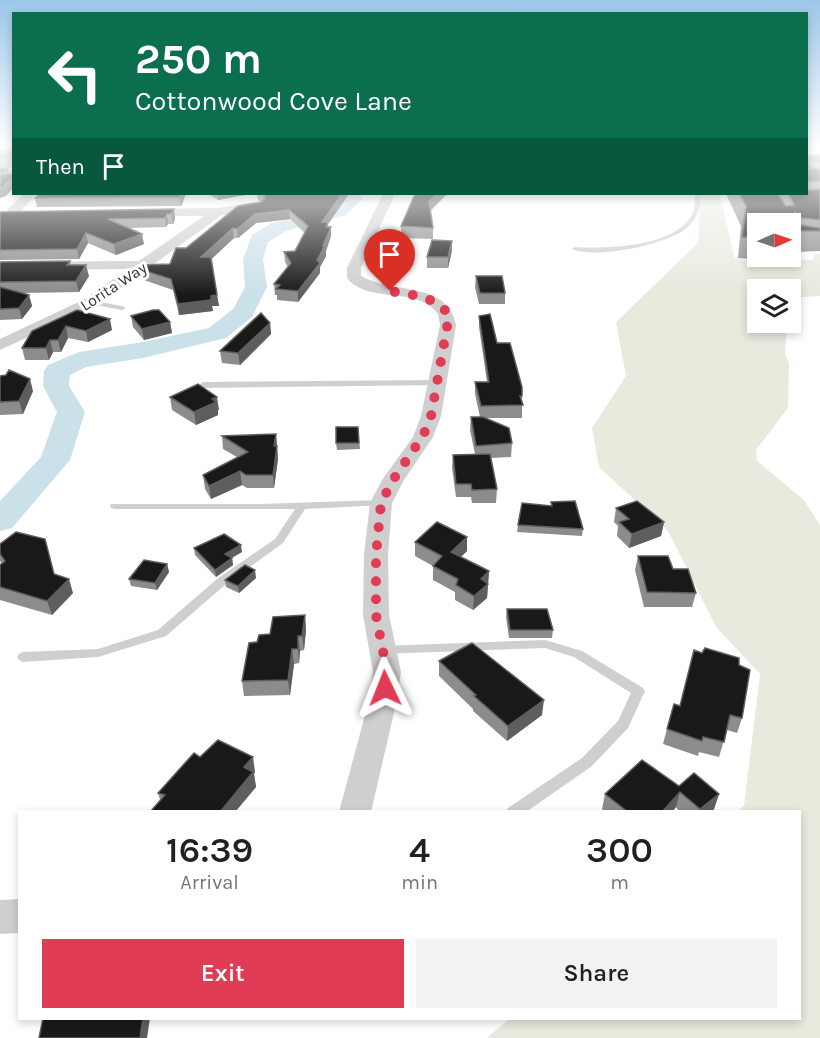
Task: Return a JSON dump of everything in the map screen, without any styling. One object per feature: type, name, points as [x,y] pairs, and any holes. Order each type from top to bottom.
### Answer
[{"type":"street","points":[[6,214],[27,196]]},
{"type":"street","points":[[356,810],[382,704],[387,672],[376,603],[376,555],[381,503],[393,480],[423,436],[431,416],[449,316],[445,308],[426,299],[369,286],[354,278],[354,268],[388,196]]},
{"type":"street","points":[[127,213],[218,212],[258,206]]},
{"type":"street","name":"Lorita Way","points":[[5,340],[91,302],[218,212]]},
{"type":"street","points":[[6,214],[34,213]]},
{"type":"street","points":[[0,266],[115,264],[143,266]]},
{"type":"street","points":[[0,917],[18,916]]},
{"type":"lane","points":[[575,249],[599,252],[652,243],[664,238],[690,224],[700,206],[698,196]]},
{"type":"lane","points":[[91,302],[122,308]]},
{"type":"lane","points":[[203,385],[436,383]]},
{"type":"lane","points":[[115,506],[302,506],[381,503]]},
{"type":"lane","points":[[23,657],[98,653],[162,633],[221,582],[279,541],[302,506]]},
{"type":"lane","points":[[382,650],[545,644],[578,654],[638,691],[623,724],[587,762],[516,810]]},
{"type":"shaded area","points":[[700,196],[721,196],[734,257],[747,261],[747,267],[801,267],[801,261],[812,260],[815,254],[820,254],[820,296],[801,297],[801,279],[747,279],[747,333],[786,333],[785,354],[789,363],[788,408],[756,450],[757,461],[804,500],[820,525],[820,1038],[487,1038],[508,1020],[801,1020],[801,810],[739,810],[744,806],[760,674],[716,627],[668,531],[599,467],[592,428],[626,376],[616,322],[698,243]]},
{"type":"building","points":[[37,196],[179,196],[179,197],[35,198]]},
{"type":"building","points":[[340,196],[322,222],[328,222],[326,227],[331,227],[323,246],[325,246],[317,260],[320,263],[298,291],[276,289],[280,285],[274,284],[291,263],[284,252],[295,251],[308,226],[289,210],[255,214],[237,229],[233,228],[201,257],[211,257],[217,295],[211,296],[211,300],[178,304],[171,279],[136,268],[141,265],[170,264],[176,248],[186,248],[238,206],[261,202],[265,198]]},
{"type":"building","points":[[414,196],[434,196],[429,201],[433,228],[401,226]]},
{"type":"building","points":[[740,196],[780,196],[786,206],[794,205],[789,196],[820,196],[820,220],[801,218],[801,213],[795,212],[747,213],[747,237],[742,237],[746,206]]},
{"type":"building","points":[[174,209],[165,218],[108,219],[142,234],[114,244],[86,233],[77,249],[0,250],[0,212]]},
{"type":"building","points":[[801,225],[820,228],[820,231],[801,231]]},
{"type":"building","points":[[432,240],[452,241],[448,257],[427,257]]},
{"type":"building","points":[[70,261],[67,265],[86,265],[76,281],[0,282],[0,262]]},
{"type":"building","points":[[476,276],[502,276],[505,293],[480,293]]},
{"type":"building","points":[[0,287],[29,295],[19,308],[0,309]]},
{"type":"building","points":[[77,310],[110,319],[86,331],[66,326],[58,340],[50,340],[46,348],[22,348],[32,331]]},
{"type":"building","points":[[159,310],[170,322],[142,329],[131,316]]},
{"type":"building","points":[[261,313],[270,323],[238,353],[220,351]]},
{"type":"building","points":[[490,314],[497,343],[510,343],[522,387],[522,396],[520,396],[523,405],[481,406],[475,382],[489,382],[479,316]]},
{"type":"building","points":[[9,370],[30,379],[19,401],[0,402],[0,376],[6,375]]},
{"type":"building","points":[[198,384],[217,397],[212,399],[216,402],[194,412],[170,397]]},
{"type":"building","points":[[471,417],[483,417],[509,428],[512,443],[476,446]]},
{"type":"building","points":[[336,427],[358,427],[359,443],[336,443]]},
{"type":"building","points":[[276,434],[274,446],[277,446],[273,475],[246,475],[240,471],[209,486],[203,475],[248,452],[222,436]]},
{"type":"building","points":[[490,454],[497,489],[472,490],[471,484],[456,484],[453,455]]},
{"type":"building","points":[[575,501],[583,529],[518,525],[522,503],[552,506],[551,502]]},
{"type":"building","points":[[637,501],[664,522],[632,534],[619,522],[629,519],[616,508]]},
{"type":"building","points":[[437,522],[467,537],[451,552],[489,571],[481,579],[488,584],[474,596],[456,585],[458,579],[433,566],[442,556],[415,542]]},
{"type":"building","points":[[16,532],[45,539],[54,574],[69,579],[47,601],[0,587],[0,565],[5,561],[0,554],[0,544]]},
{"type":"building","points":[[224,534],[241,545],[225,554],[232,558],[215,570],[194,548]]},
{"type":"building","points":[[638,556],[668,556],[673,569],[688,569],[696,593],[647,592]]},
{"type":"building","points":[[144,560],[167,564],[155,583],[129,579]]},
{"type":"building","points":[[245,565],[255,570],[238,586],[225,580]]},
{"type":"building","points":[[507,609],[547,609],[553,630],[510,630]]},
{"type":"building","points":[[305,615],[302,636],[298,636],[298,649],[292,649],[288,680],[242,681],[249,643],[257,642],[259,635],[270,634],[273,617]]},
{"type":"building","points":[[472,643],[544,700],[508,726],[439,661]]},
{"type":"building","points":[[705,648],[739,658],[739,665],[750,670],[742,718],[730,715],[724,742],[703,737],[702,741],[667,729],[674,704],[680,706],[694,650],[702,653]]},
{"type":"building","points":[[218,740],[253,757],[244,767],[253,772],[222,810],[152,810],[165,795],[158,793],[194,753],[200,757]]},
{"type":"building","points":[[642,760],[679,786],[694,773],[719,794],[700,809],[680,792],[664,810],[625,810],[605,794]]},
{"type":"building","points":[[43,1020],[143,1020],[140,1038],[39,1038]]},
{"type":"waterway","points":[[0,521],[55,460],[71,412],[56,386],[57,371],[79,360],[143,350],[217,333],[244,312],[256,287],[253,259],[259,239],[279,227],[339,211],[353,200],[352,196]]},
{"type":"route","points":[[385,688],[387,672],[376,615],[376,555],[381,503],[393,480],[423,436],[431,416],[449,316],[445,308],[433,301],[390,291]]}]
